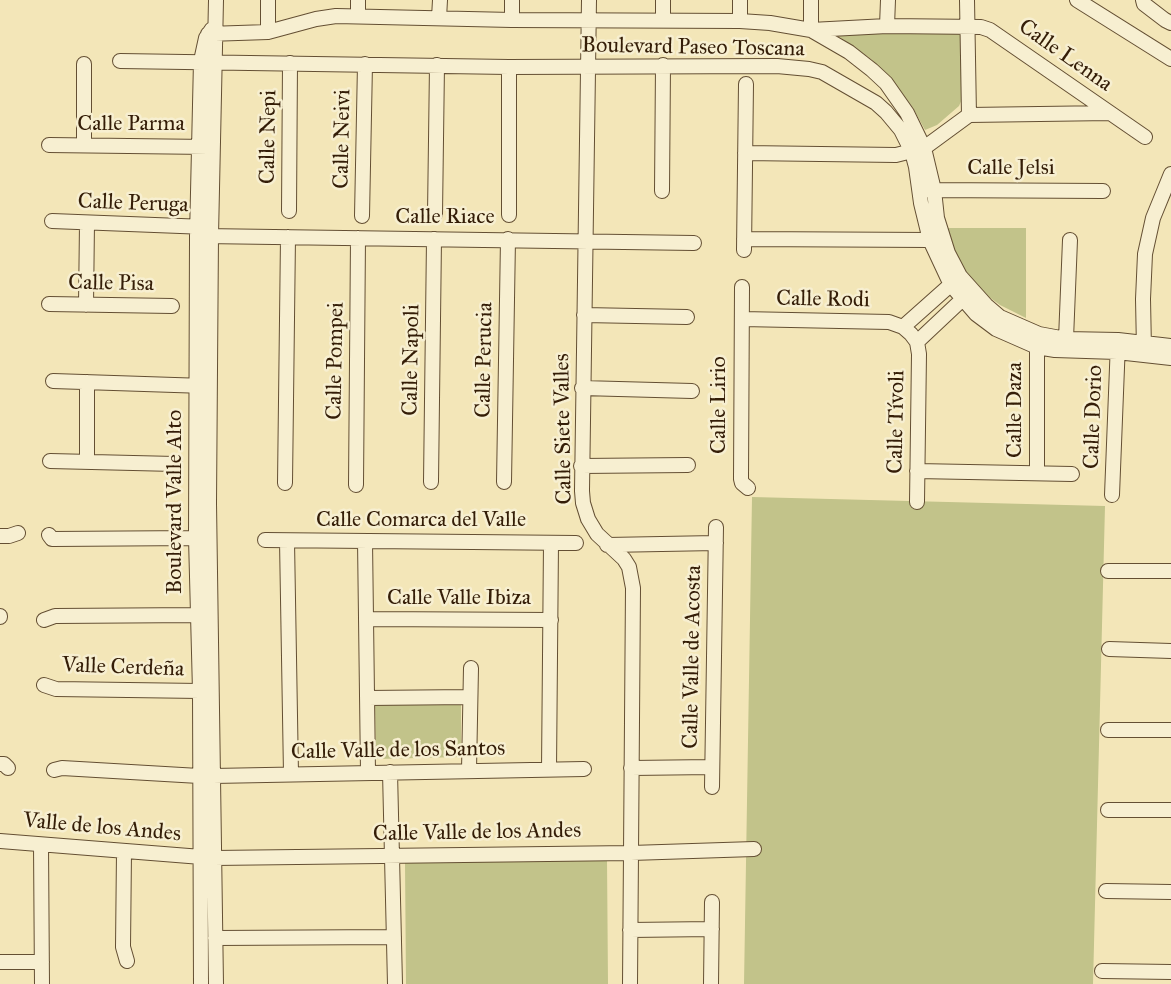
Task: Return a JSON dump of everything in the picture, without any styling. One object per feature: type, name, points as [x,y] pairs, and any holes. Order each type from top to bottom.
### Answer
[{"type":"street","name":"Boulevard Valle Alto","points":[[204,232],[214,147],[216,0]]},
{"type":"street","points":[[268,0],[268,32]]},
{"type":"street","points":[[358,0],[358,16]]},
{"type":"street","points":[[440,0],[440,18]]},
{"type":"street","points":[[512,0],[512,20]]},
{"type":"street","name":"Calle Siete Valles","points":[[589,0],[581,466],[585,511],[597,534],[624,559],[631,575],[630,984]]},
{"type":"street","points":[[663,0],[663,20]]},
{"type":"street","points":[[740,0],[740,21]]},
{"type":"street","points":[[811,30],[812,0]]},
{"type":"street","points":[[887,26],[888,0]]},
{"type":"street","points":[[967,0],[969,115]]},
{"type":"street","points":[[1077,0],[1171,59]]},
{"type":"street","points":[[1143,0],[1151,9],[1171,23]]},
{"type":"street","name":"Boulevard Paseo Toscana","points":[[214,30],[268,32],[316,19],[358,16],[512,20],[740,21],[770,22],[811,30],[849,52],[886,83],[907,112],[918,150],[934,190],[942,238],[956,280]]},
{"type":"street","name":"Calle Lenna","points":[[811,30],[887,26],[981,27],[990,30],[1145,137]]},
{"type":"street","name":"Boulevard Valle Alto","points":[[206,776],[200,691],[196,538],[203,386],[204,232],[199,146],[201,61],[214,30]]},
{"type":"street","name":"Boulevard Paseo Toscana","points":[[120,61],[509,67],[663,65],[785,67],[822,72],[864,94],[886,112],[918,150],[919,190],[930,240],[976,314],[996,329],[1037,347],[1055,350],[1118,346]]},
{"type":"street","name":"Calle Nepi","points":[[289,211],[290,63]]},
{"type":"street","points":[[84,64],[84,146]]},
{"type":"street","name":"Calle Neivi","points":[[362,216],[365,64]]},
{"type":"street","points":[[435,214],[437,65]]},
{"type":"street","points":[[662,191],[663,65]]},
{"type":"street","points":[[509,67],[509,215]]},
{"type":"street","points":[[746,84],[744,244],[930,240]]},
{"type":"street","points":[[745,153],[896,155],[918,150],[969,115],[1110,113]]},
{"type":"street","name":"Calle Parma","points":[[49,145],[214,147]]},
{"type":"street","points":[[1144,348],[1145,254],[1153,218],[1171,174]]},
{"type":"street","name":"Calle Jelsi","points":[[919,190],[1103,190]]},
{"type":"street","name":"Calle Peruga","points":[[52,222],[204,232]]},
{"type":"street","points":[[86,305],[87,223]]},
{"type":"street","name":"Calle Riace","points":[[204,232],[288,237],[694,243]]},
{"type":"street","points":[[285,483],[288,237]]},
{"type":"street","name":"Calle Pompei","points":[[356,485],[358,238]]},
{"type":"street","name":"Calle Napoli","points":[[431,482],[434,239]]},
{"type":"street","name":"Calle Perucia","points":[[504,482],[508,239]]},
{"type":"street","points":[[1066,339],[1070,240]]},
{"type":"street","points":[[903,327],[956,280]]},
{"type":"street","name":"Calle Lirio","points":[[742,286],[741,479],[748,488]]},
{"type":"street","name":"Boulevard Paseo Toscana","points":[[966,295],[1000,317],[1039,334],[1118,346],[1144,348],[1169,345]]},
{"type":"street","name":"Calle Tívoli","points":[[917,342],[966,295]]},
{"type":"street","name":"Calle Pisa","points":[[49,304],[172,306]]},
{"type":"street","points":[[584,315],[687,317]]},
{"type":"street","name":"Calle Rodi","points":[[742,319],[876,321],[889,322],[903,327]]},
{"type":"street","name":"Calle Tívoli","points":[[903,327],[917,342],[919,354],[917,502]]},
{"type":"street","name":"Calle Dorio","points":[[1112,495],[1118,346]]},
{"type":"street","name":"Calle Daza","points":[[1037,347],[1037,473]]},
{"type":"street","name":"Boulevard Paseo Toscana","points":[[1144,348],[1171,358]]},
{"type":"street","points":[[53,381],[203,386]]},
{"type":"street","points":[[87,382],[87,462]]},
{"type":"street","name":"Boulevard Valle Alto","points":[[201,984],[207,858],[209,503],[203,386]]},
{"type":"street","points":[[582,387],[692,391]]},
{"type":"street","points":[[50,461],[175,464]]},
{"type":"street","points":[[581,466],[687,465]]},
{"type":"street","name":"Calle Daza","points":[[917,471],[1072,474]]},
{"type":"street","name":"Calle Valle de Acosta","points":[[712,787],[716,527]]},
{"type":"street","points":[[0,536],[18,533]]},
{"type":"street","points":[[50,535],[52,539],[196,538]]},
{"type":"street","name":"Calle Comarca del Valle","points":[[265,540],[576,543]]},
{"type":"street","points":[[286,541],[291,774]]},
{"type":"street","points":[[365,541],[368,772]]},
{"type":"street","points":[[549,769],[551,543]]},
{"type":"street","points":[[607,545],[716,543]]},
{"type":"street","points":[[1107,571],[1171,572]]},
{"type":"street","points":[[44,620],[55,616],[198,615]]},
{"type":"street","name":"Calle Valle Ibiza","points":[[367,619],[551,620]]},
{"type":"street","points":[[1108,649],[1171,651]]},
{"type":"street","points":[[469,770],[471,668]]},
{"type":"street","name":"Valle Cerdeña","points":[[45,685],[56,689],[200,691]]},
{"type":"street","points":[[367,698],[470,697]]},
{"type":"street","points":[[1108,730],[1171,730]]},
{"type":"street","points":[[631,768],[712,767]]},
{"type":"street","name":"Calle Valle de los Santos","points":[[54,770],[62,768],[206,776],[584,769]]},
{"type":"street","points":[[390,772],[395,984]]},
{"type":"street","points":[[1108,810],[1171,810]]},
{"type":"street","name":"Valle de los Andes","points":[[0,841],[207,858]]},
{"type":"street","points":[[41,845],[42,984]]},
{"type":"street","name":"Calle Valle de los Andes","points":[[207,858],[631,853],[754,849]]},
{"type":"street","points":[[124,852],[123,947],[127,961]]},
{"type":"street","name":"Boulevard Valle Alto","points":[[207,858],[215,938],[216,984]]},
{"type":"street","points":[[1106,891],[1171,892]]},
{"type":"street","points":[[711,984],[712,902]]},
{"type":"street","points":[[630,930],[712,930]]},
{"type":"street","points":[[215,938],[394,937]]},
{"type":"street","points":[[0,962],[42,962]]},
{"type":"street","points":[[1102,971],[1171,972]]},
{"type":"green space","points":[[842,27],[961,33],[962,99],[959,106],[937,125],[925,130],[913,108],[891,78],[871,59],[834,33]]},
{"type":"green space","points":[[948,228],[1026,228],[1026,318],[1000,305],[981,291],[961,265]]},
{"type":"green space","points":[[752,497],[1105,506],[1093,984],[744,984]]},
{"type":"green space","points":[[461,702],[461,757],[376,759],[375,703]]},
{"type":"green space","points":[[607,859],[608,984],[406,984],[405,862]]}]
